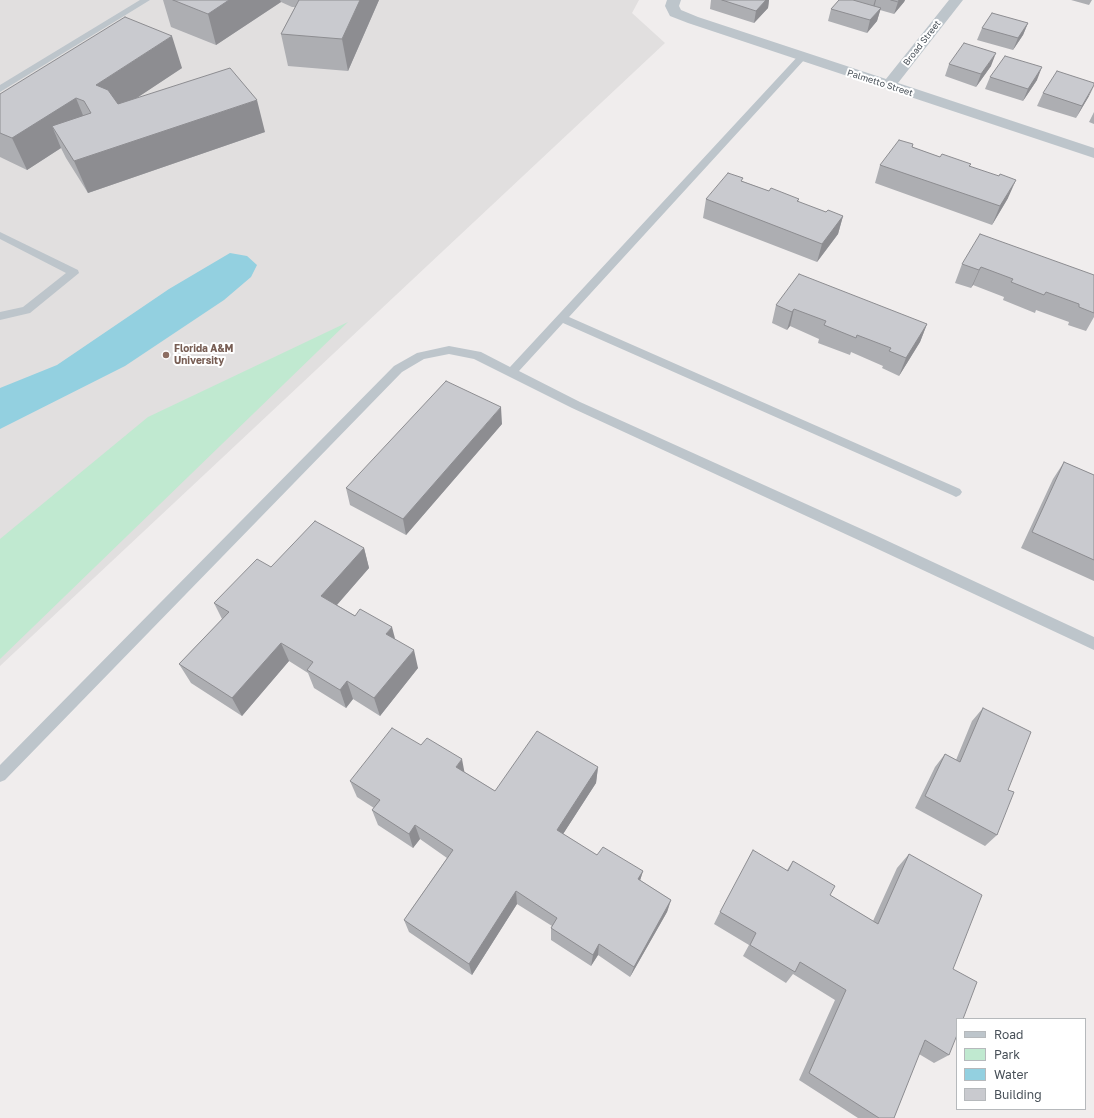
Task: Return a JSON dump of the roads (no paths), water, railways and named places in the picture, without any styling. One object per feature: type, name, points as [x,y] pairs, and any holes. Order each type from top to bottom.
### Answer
[{"type":"street","name":"Broad Street","points":[[889,86],[956,0]]},
{"type":"street","name":"Palmetto Street","points":[[673,3],[675,13],[693,20],[1094,153]]},
{"type":"lane","points":[[0,89],[146,0]]},
{"type":"lane","points":[[511,373],[802,57]]},
{"type":"lane","points":[[0,235],[74,273],[26,310],[0,316]]},
{"type":"lane","points":[[561,318],[956,492]]},
{"type":"lane","points":[[0,775],[398,369],[421,356],[449,350],[477,355],[576,405],[872,540],[1094,644]]},
{"type":"water","points":[[230,253],[247,256],[257,265],[251,277],[224,300],[125,366],[0,429],[0,388],[57,365],[169,289]]},
{"type":"place","name":"Florida A&M University","points":[[166,355]]}]
